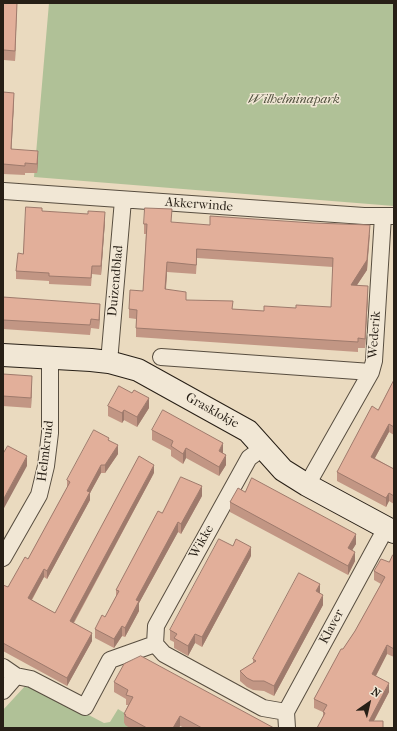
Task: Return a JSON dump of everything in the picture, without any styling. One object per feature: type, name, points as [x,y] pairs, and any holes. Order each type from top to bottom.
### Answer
[{"type":"street","name":"Akkerwinde","points":[[4,191],[123,200],[388,216]]},
{"type":"street","name":"Duizendblad","points":[[109,362],[123,200]]},
{"type":"street","name":"Wederik","points":[[307,485],[371,372],[374,361],[388,216]]},
{"type":"street","name":"Grasklokje","points":[[3,355],[109,362],[145,373],[248,431],[264,447],[283,470],[307,485],[390,530]]},
{"type":"street","name":"Helmkruid","points":[[3,558],[39,495],[46,466],[50,432],[50,358]]},
{"type":"street","points":[[161,358],[371,372]]},
{"type":"street","name":"Wikke","points":[[155,644],[156,626],[216,516],[249,458],[264,447]]},
{"type":"street","name":"Klaver","points":[[286,712],[390,530]]},
{"type":"street","points":[[3,691],[10,672],[31,680],[85,707],[110,660],[155,644],[164,654],[263,708],[286,712],[287,728]]},
{"type":"green space","name":"Wilhelminapark","points":[[49,3],[394,3],[394,206],[34,177]]},
{"type":"green space","points":[[26,685],[33,686],[104,723],[110,722],[118,709],[149,728],[3,728],[3,710]]},
{"type":"building","points":[[3,3],[17,3],[15,51],[3,51]]},
{"type":"building","points":[[3,92],[14,93],[11,149],[38,151],[37,164],[25,163],[25,166],[3,164]]},
{"type":"building","points":[[26,207],[42,208],[42,211],[88,214],[88,211],[105,212],[101,266],[92,266],[91,278],[49,276],[49,273],[16,271],[18,253],[23,254]]},
{"type":"building","points":[[145,208],[172,209],[171,222],[210,225],[210,216],[313,223],[370,225],[367,260],[351,285],[368,286],[365,339],[358,338],[358,342],[136,328],[137,310],[129,309],[130,290],[143,291],[147,224],[144,224]],"holes":[[[197,249],[333,258],[331,307],[296,305],[296,308],[264,306],[264,311],[232,309],[233,301],[186,300],[186,292],[165,289],[167,262],[196,265]]]},
{"type":"building","points":[[3,297],[100,304],[99,320],[91,319],[90,325],[3,320]]},
{"type":"building","points":[[3,374],[32,376],[31,398],[3,396]]},
{"type":"building","points":[[394,380],[394,427],[389,424],[371,457],[394,469],[394,496],[389,493],[386,498],[337,472],[372,406],[378,410]]},
{"type":"building","points":[[119,386],[132,393],[134,390],[149,398],[137,417],[124,410],[122,413],[108,406]]},
{"type":"building","points":[[163,410],[223,443],[219,451],[226,455],[219,467],[186,448],[183,454],[171,446],[173,441],[152,430]]},
{"type":"building","points":[[94,430],[118,445],[105,465],[101,465],[87,491],[90,492],[47,571],[44,569],[28,598],[55,613],[139,456],[154,465],[70,621],[92,633],[67,678],[3,643],[3,585],[8,587],[25,557],[28,559],[70,482],[67,480]]},
{"type":"building","points":[[8,446],[27,456],[3,500],[3,454]]},
{"type":"building","points":[[181,477],[202,486],[181,524],[178,522],[136,600],[139,601],[125,628],[122,626],[114,639],[95,629],[102,615],[105,617],[119,591],[116,590],[158,511],[162,513]]},
{"type":"building","points":[[252,478],[356,534],[348,548],[355,552],[348,566],[230,502],[238,488],[245,492]]},
{"type":"building","points":[[219,539],[233,546],[236,539],[251,547],[202,637],[195,634],[188,646],[174,638],[177,634],[170,630]]},
{"type":"building","points":[[393,555],[394,649],[387,645],[372,674],[389,683],[369,721],[383,721],[383,728],[317,728],[325,713],[323,712],[327,705],[314,699],[341,649],[343,649],[355,631],[385,577],[374,571],[381,559],[389,562]]},
{"type":"building","points":[[299,573],[320,584],[316,591],[323,595],[274,686],[264,681],[253,681],[247,678],[240,671],[256,661],[253,659]]},
{"type":"building","points":[[141,656],[274,728],[202,728],[180,716],[173,728],[147,728],[125,716],[126,715],[124,714],[133,697],[126,695],[128,690],[114,682],[124,664]]}]
